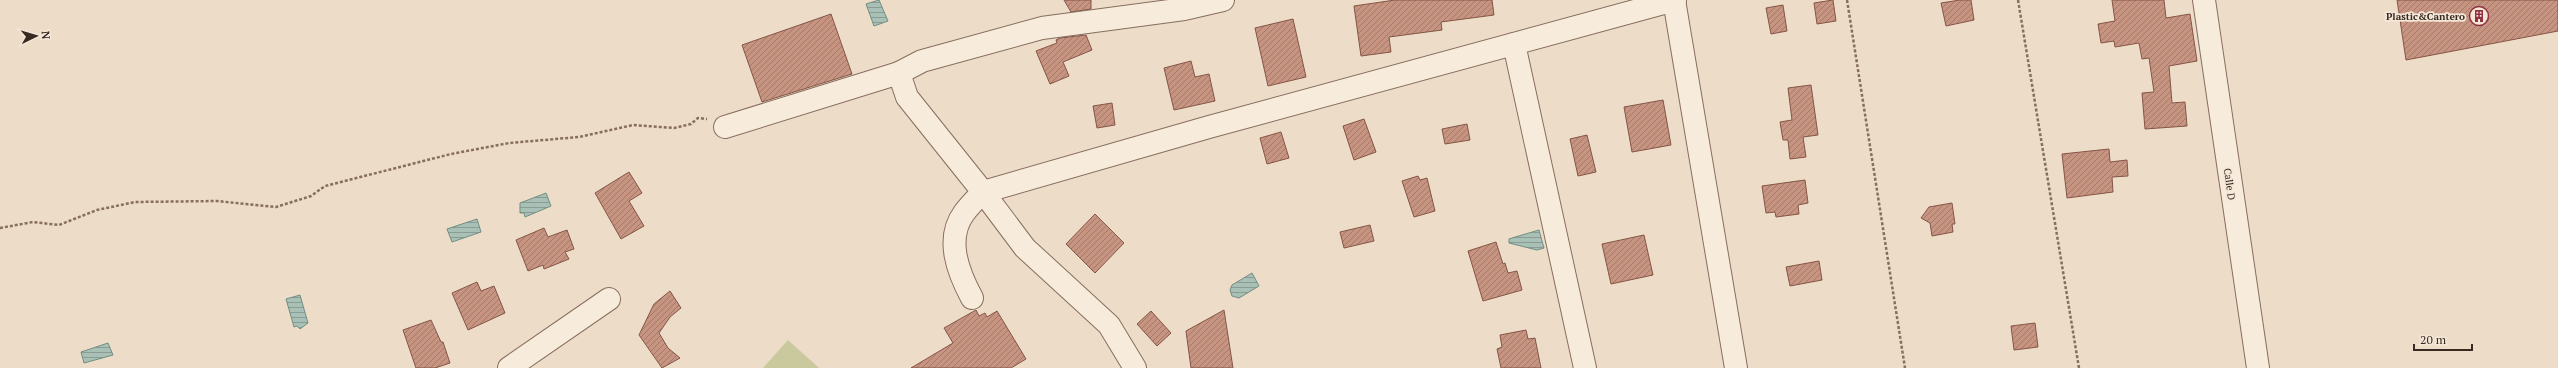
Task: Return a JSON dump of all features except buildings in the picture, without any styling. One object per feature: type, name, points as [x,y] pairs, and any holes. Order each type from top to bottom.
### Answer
[{"type":"street","points":[[725,127],[899,73],[922,61],[1042,28],[1184,9],[1223,0]]},
{"type":"street","points":[[972,298],[965,285],[953,248],[963,214],[983,192],[1209,126],[1674,0],[1736,368]]},
{"type":"street","name":"Calle D","points":[[2204,0],[2258,368]]},
{"type":"street","points":[[1514,44],[1585,368]]},
{"type":"street","points":[[899,73],[907,97],[983,192],[1025,248],[1109,325],[1135,368]]},
{"type":"street","points":[[509,368],[609,299]]},
{"type":"path","points":[[1847,0],[1905,368]]},
{"type":"path","points":[[2018,0],[2079,368]]},
{"type":"path","points":[[0,228],[33,222],[59,225],[97,210],[136,202],[217,201],[276,207],[311,196],[325,186],[451,154],[509,143],[580,137],[634,125],[674,128],[691,124],[704,117],[725,127]]},
{"type":"shaded area","points":[[879,0],[888,21],[874,26],[866,4]]},
{"type":"shaded area","points":[[546,193],[551,206],[525,217],[524,213],[520,213],[520,203]]},
{"type":"shaded area","points":[[477,219],[481,232],[452,242],[447,229]]},
{"type":"shaded area","points":[[1539,230],[1544,248],[1537,250],[1509,243],[1509,239]]},
{"type":"shaded area","points":[[1252,273],[1259,286],[1239,298],[1232,296],[1230,290],[1232,285]]},
{"type":"shaded area","points":[[300,295],[308,323],[300,329],[297,326],[294,327],[286,299]]},
{"type":"shaded area","points":[[788,340],[819,368],[763,368]]},
{"type":"shaded area","points":[[108,343],[113,355],[84,363],[81,352]]},
{"type":"place","name":"Plastic&Cantero","points":[[2479,16]]}]
